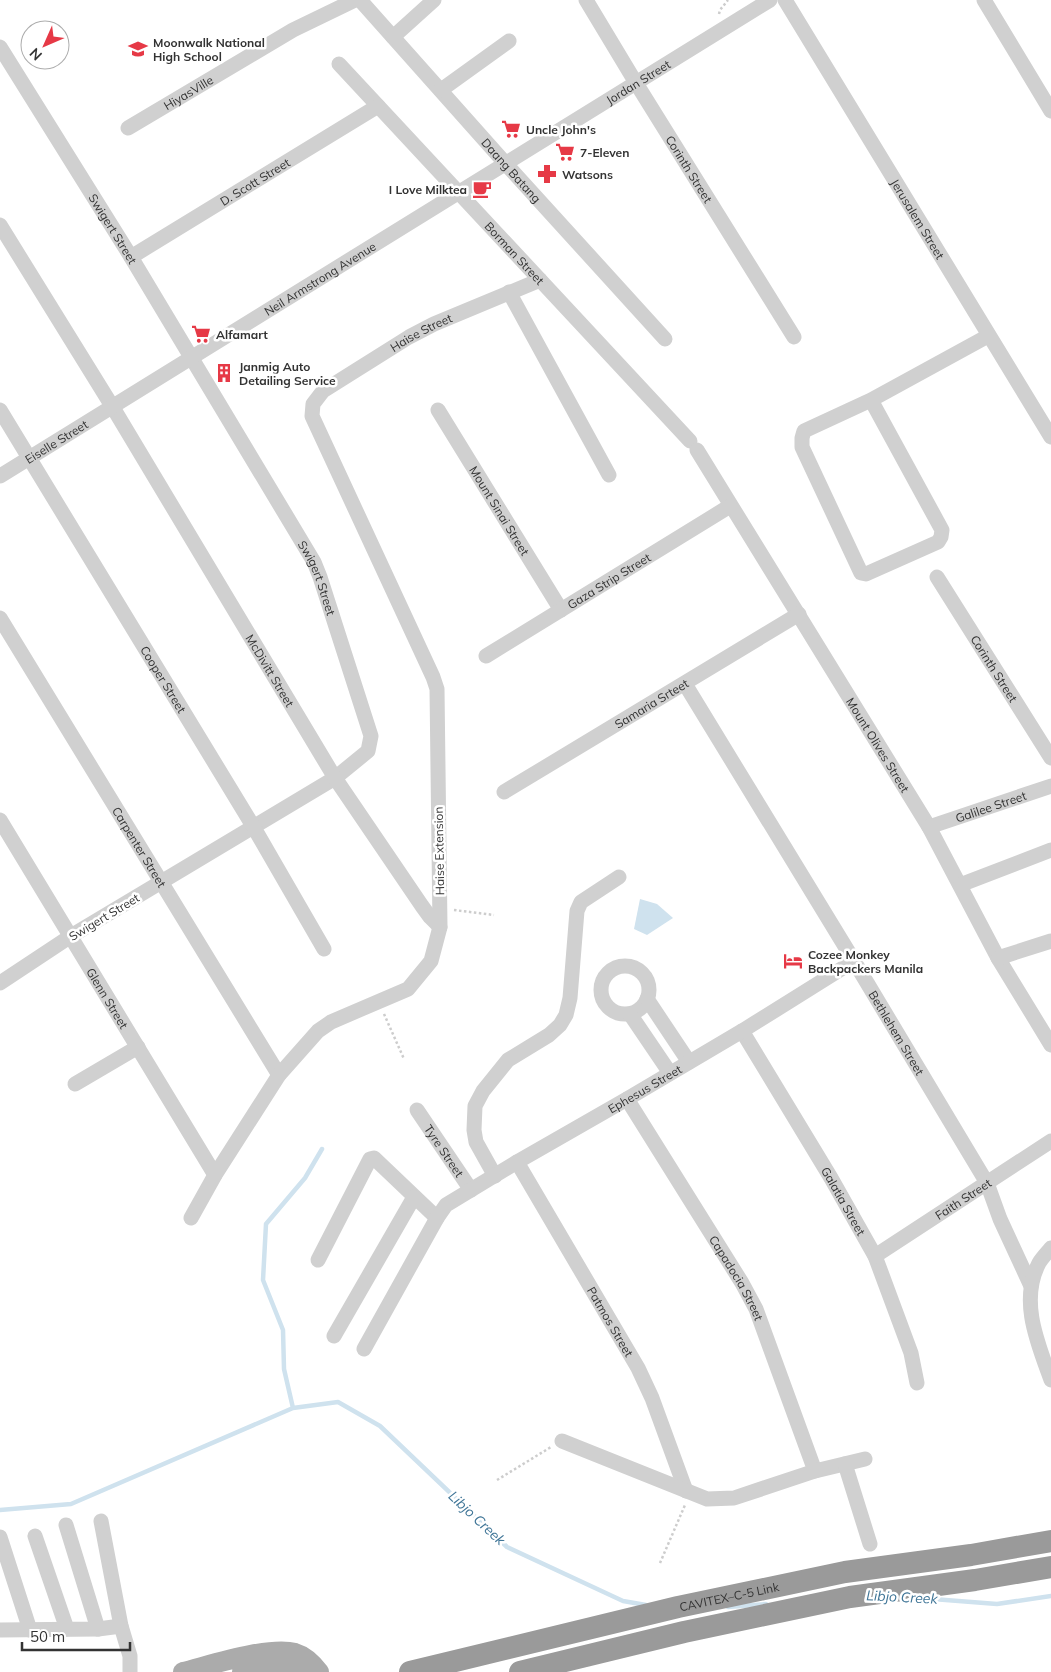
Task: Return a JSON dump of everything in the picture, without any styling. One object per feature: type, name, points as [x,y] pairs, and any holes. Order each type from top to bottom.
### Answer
[{"type":"highway","name":"CAVITEX–C-5 Link","points":[[410,1672],[678,1607],[845,1572],[971,1555],[1051,1541]]},
{"type":"highway","name":"CAVITEX–C-5 Link","points":[[520,1672],[684,1632],[850,1597],[975,1580],[1051,1567]]},
{"type":"main road","points":[[183,1672],[277,1651],[299,1654],[319,1672]]},
{"type":"main road","points":[[242,1672],[265,1666],[280,1665],[294,1668],[299,1672]]},
{"type":"street","name":"HiyasVille","points":[[128,128],[293,30],[354,0]]},
{"type":"street","name":"Daang Batang","points":[[360,0],[665,339]]},
{"type":"street","points":[[394,37],[434,0]]},
{"type":"street","name":"Corinth Street","points":[[586,0],[794,337]]},
{"type":"street","name":"Jordan Street","points":[[505,163],[770,0]]},
{"type":"street","name":"Jerusalem Street","points":[[785,0],[1051,437]]},
{"type":"street","points":[[984,0],[1051,111]]},
{"type":"street","points":[[441,90],[509,41]]},
{"type":"street","name":"Swigert Street","points":[[0,47],[131,257],[314,562],[372,736],[368,751],[335,778],[71,936],[0,983]]},
{"type":"street","name":"Borman Street","points":[[339,64],[693,446]]},
{"type":"street","name":"D. Scott Street","points":[[131,257],[378,106]]},
{"type":"street","name":"Neil Armstrong Avenue","points":[[112,406],[505,163]]},
{"type":"street","points":[[0,225],[112,406]]},
{"type":"street","name":"Haise Street","points":[[313,404],[323,391],[409,337],[434,324],[540,280]]},
{"type":"street","points":[[509,292],[608,475]]},
{"type":"street","points":[[872,400],[942,530],[938,542],[866,574],[861,573],[856,564],[802,447],[804,431],[872,400],[988,336]]},
{"type":"street","name":"Haise Extension","points":[[191,1218],[215,1175],[279,1075],[318,1031],[331,1022],[408,989],[431,961],[440,927],[437,690],[433,677],[312,416],[313,404]]},
{"type":"street","name":"Eiselle Street","points":[[0,476],[112,406]]},
{"type":"street","name":"McDivitt Street","points":[[112,406],[335,778],[422,906],[440,927]]},
{"type":"street","name":"Cooper Street","points":[[0,410],[253,826],[324,949]]},
{"type":"street","name":"Mount Sinai Street","points":[[438,410],[561,610]]},
{"type":"street","name":"Mount Olives Street","points":[[693,446],[799,614],[929,827],[998,958],[1050,1042]]},
{"type":"street","name":"Gaza Strip Street","points":[[486,656],[730,506]]},
{"type":"street","name":"Corinth Street","points":[[937,577],[1051,758]]},
{"type":"street","name":"Samaria Srteet","points":[[504,792],[799,614]]},
{"type":"street","name":"Carpenter Street","points":[[0,618],[279,1075]]},
{"type":"street","name":"Bethlehem Street","points":[[685,684],[987,1183],[1000,1219],[1031,1286]]},
{"type":"street","name":"Galilee Street","points":[[929,827],[1051,786]]},
{"type":"street","name":"Glenn Street","points":[[0,820],[215,1175]]},
{"type":"street","points":[[960,885],[1051,850]]},
{"type":"street","points":[[495,1176],[476,1142],[474,1130],[475,1106],[483,1091],[508,1060],[549,1035],[560,1025],[566,1015],[570,998],[578,911],[581,902],[620,877]]},
{"type":"street","points":[[998,958],[1051,942]]},
{"type":"street","name":"Ephesus Street","points":[[364,1349],[436,1218],[446,1205],[742,1031],[854,961]]},
{"type":"street","points":[[619,966],[634,968],[641,972],[648,984],[649,992],[647,999],[638,1011],[630,1014],[615,1012],[604,1002],[601,995],[602,980],[606,974],[619,966]]},
{"type":"street","points":[[647,999],[689,1062]]},
{"type":"street","points":[[630,1014],[670,1073]]},
{"type":"street","name":"Galatia Street","points":[[742,1031],[831,1178],[875,1256],[911,1353],[917,1382]]},
{"type":"street","points":[[75,1084],[138,1047]]},
{"type":"street","name":"Capadocia Street","points":[[627,1099],[742,1283],[756,1309],[815,1471]]},
{"type":"street","name":"Tyre Street","points":[[417,1110],[471,1190]]},
{"type":"street","name":"Faith Street","points":[[875,1256],[1051,1141]]},
{"type":"street","points":[[318,1260],[370,1159],[374,1158],[436,1218]]},
{"type":"street","name":"Patmos Street","points":[[517,1162],[638,1368],[652,1398],[688,1492]]},
{"type":"street","points":[[334,1336],[414,1197]]},
{"type":"street","points":[[1051,1248],[1039,1263],[1031,1286],[1031,1312],[1036,1338],[1051,1380]]},
{"type":"street","points":[[562,1441],[707,1499],[734,1498],[815,1471],[865,1459]]},
{"type":"street","points":[[844,1464],[870,1544]]},
{"type":"street","points":[[101,1521],[121,1626],[130,1656],[130,1672]]},
{"type":"street","points":[[66,1525],[98,1629]]},
{"type":"street","points":[[35,1536],[67,1629]]},
{"type":"street","points":[[0,1537],[30,1630]]},
{"type":"street","points":[[0,1630],[98,1629],[121,1626]]},
{"type":"path","points":[[440,927],[450,910],[494,915]]},
{"type":"path","points":[[379,1001],[404,1059]]},
{"type":"path","points":[[497,1480],[562,1441]]},
{"type":"path","points":[[660,1563],[688,1492]]},
{"type":"water","points":[[640,899],[657,904],[673,918],[647,935],[634,929]]},
{"type":"waterway","points":[[293,1408],[284,1369],[283,1330],[263,1280],[266,1224],[305,1178],[322,1149]]},
{"type":"waterway","name":"Libjo Creek","points":[[0,1510],[71,1504],[293,1408],[338,1402],[380,1426],[507,1547],[623,1601],[646,1605]]},
{"type":"waterway","name":"Libjo Creek","points":[[920,1598],[997,1604],[1051,1596]]},
{"type":"waterway","name":"Libjo Creek","points":[[728,1607],[766,1604]]},
{"type":"place","name":"Moonwalk National High School","points":[[138,49]]},
{"type":"place","name":"Uncle John's","points":[[511,129]]},
{"type":"place","name":"7-Eleven","points":[[565,152]]},
{"type":"place","name":"Watsons","points":[[547,174]]},
{"type":"place","name":"I Love Milktea","points":[[482,189]]},
{"type":"place","name":"Alfamart","points":[[201,334]]},
{"type":"place","name":"Janmig Auto Detailing Service","points":[[224,373]]},
{"type":"place","name":"Cozee Monkey Backpackers Manila","points":[[793,961]]}]
